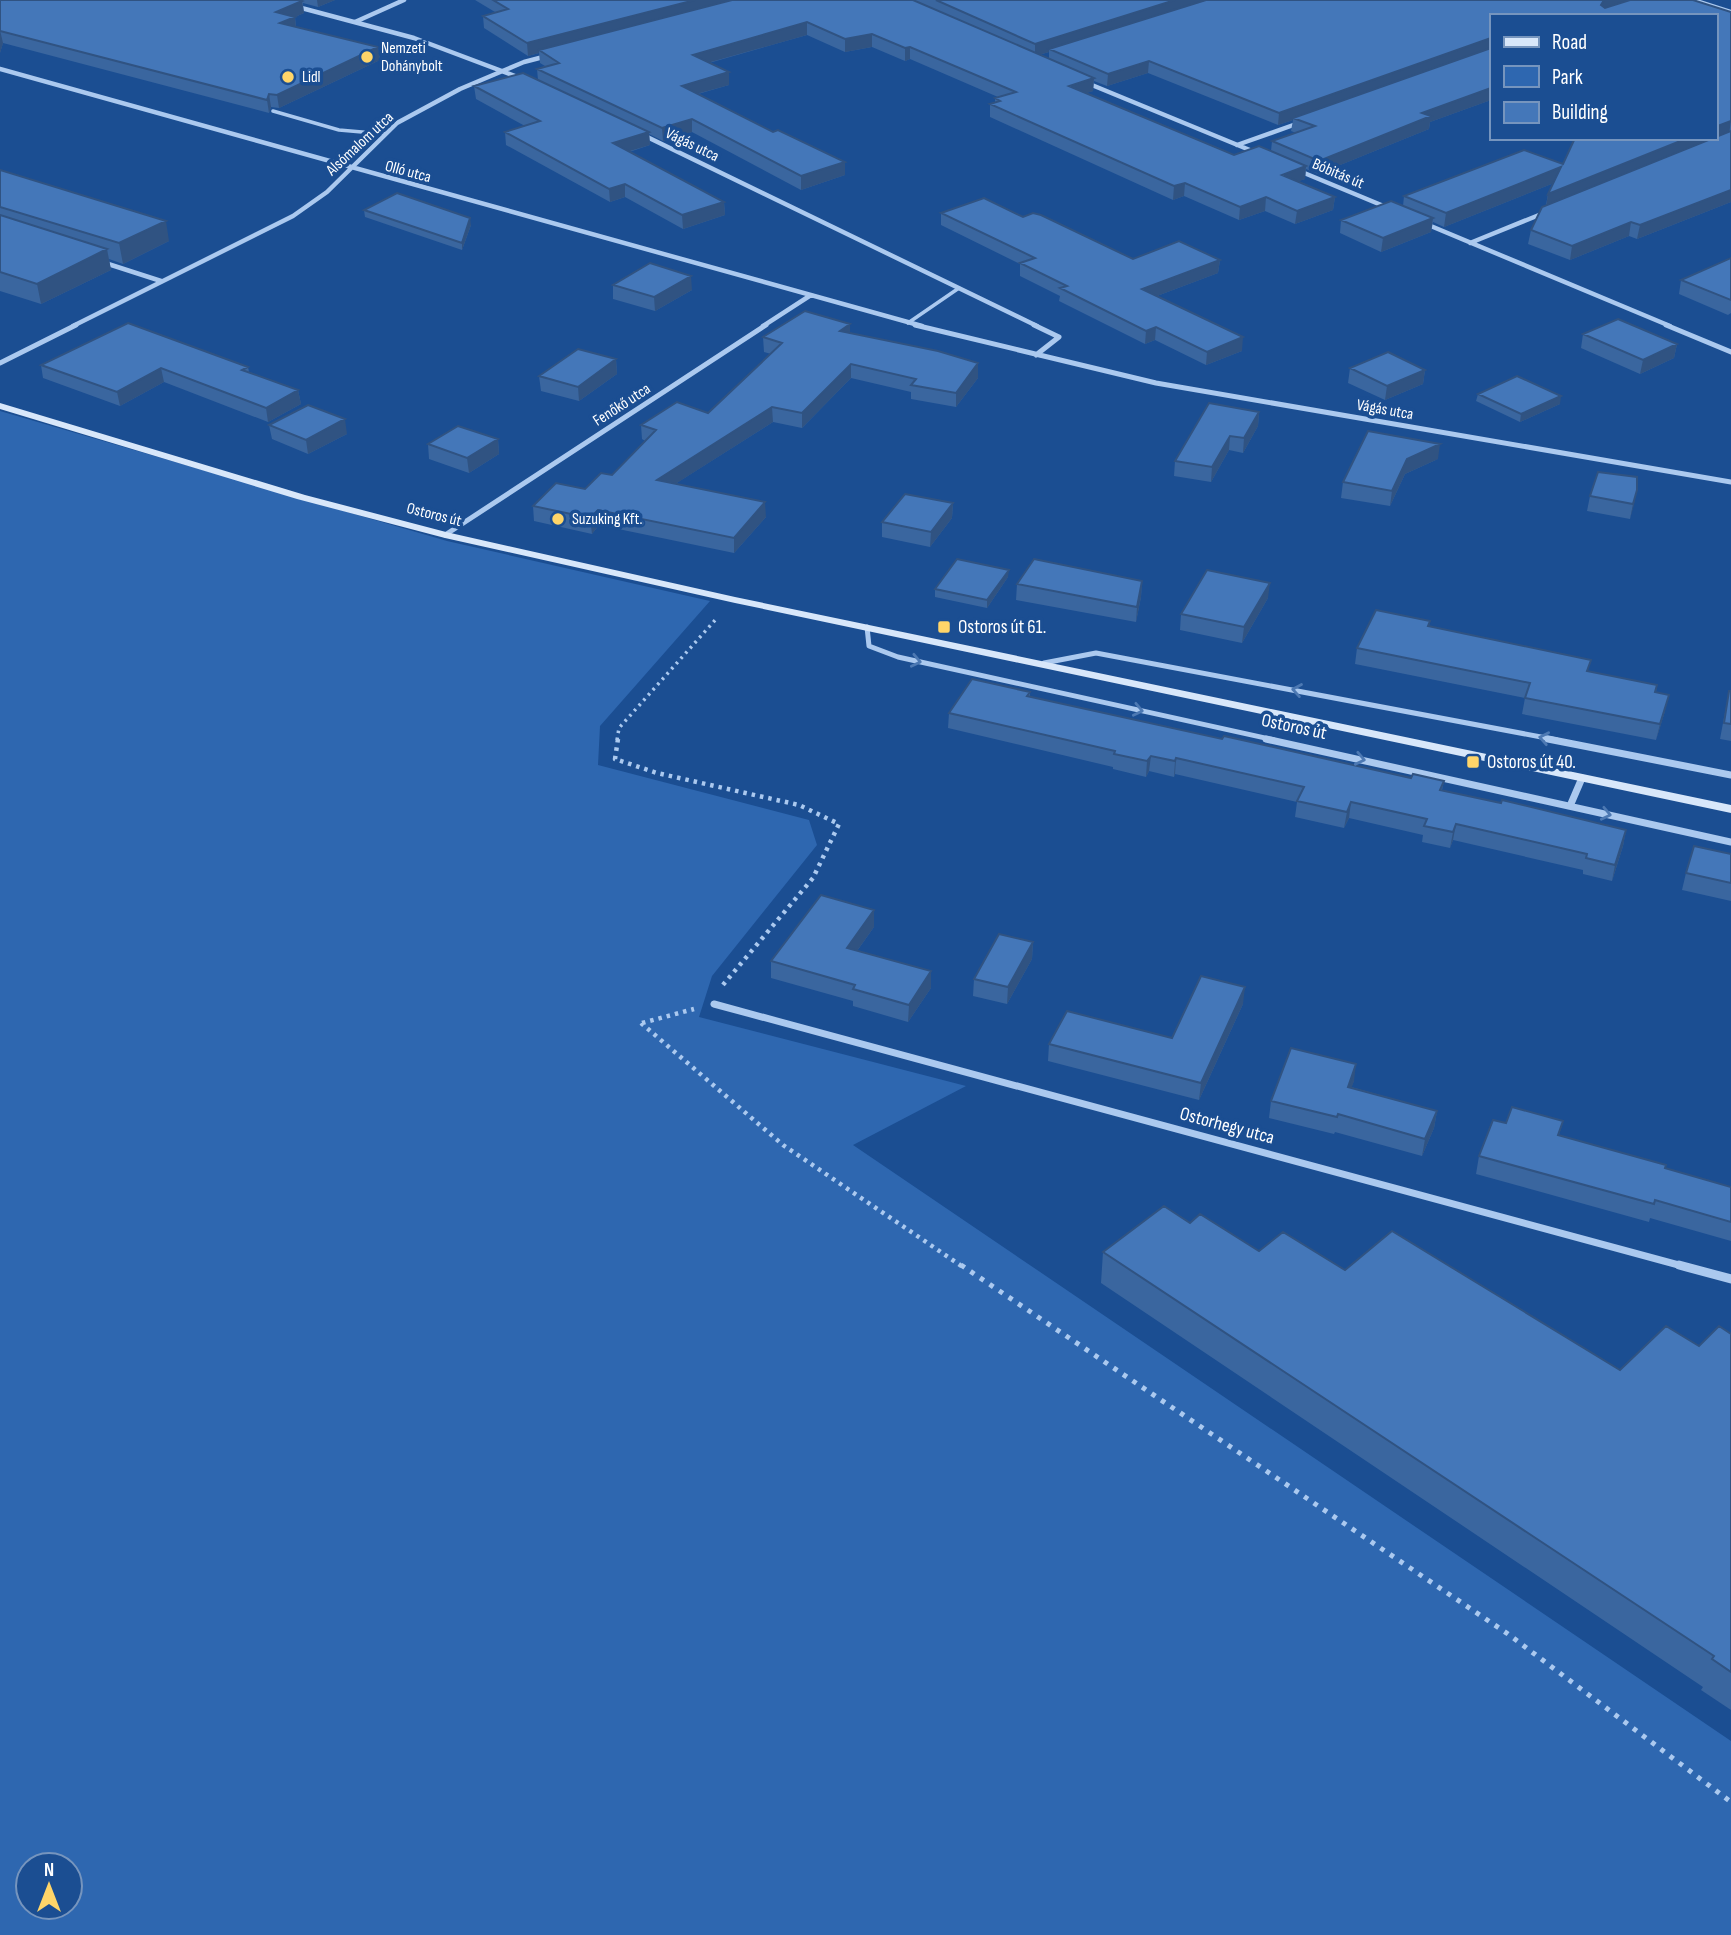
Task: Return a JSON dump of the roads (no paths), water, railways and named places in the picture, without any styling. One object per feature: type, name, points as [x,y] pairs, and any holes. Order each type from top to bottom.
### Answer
[{"type":"main road","name":"Ostoros út","points":[[0,406],[288,493],[445,534],[735,600],[1731,809]]},
{"type":"street","points":[[355,22],[404,0]]},
{"type":"street","points":[[1693,0],[1731,12]]},
{"type":"street","points":[[285,3],[414,38],[504,70],[525,81]]},
{"type":"street","name":"Alsómalom utca","points":[[0,363],[293,216],[327,192],[385,134],[429,104],[504,70],[550,55]]},
{"type":"street","name":"Olló utca","points":[[0,69],[811,295]]},
{"type":"street","points":[[1085,82],[1261,155]]},
{"type":"street","points":[[1237,145],[1300,122]]},
{"type":"street","name":"Vágás utca","points":[[631,130],[1059,337],[1036,355]]},
{"type":"street","name":"Bóbitás út","points":[[1286,166],[1396,212]]},
{"type":"street","points":[[1470,243],[1557,208]]},
{"type":"street","points":[[1421,222],[1731,352]]},
{"type":"street","points":[[100,261],[162,281]]},
{"type":"street","name":"Vágás utca","points":[[811,295],[908,323],[1156,383],[1731,482]]},
{"type":"street","name":"Fenőkő utca","points":[[445,534],[811,295]]},
{"type":"street","name":"Ostoros út","points":[[867,627],[869,646],[898,657],[1731,842]]},
{"type":"street","name":"Ostoros út","points":[[1044,663],[1096,653],[1368,703],[1731,775]]},
{"type":"street","points":[[1570,806],[1582,778]]},
{"type":"street","name":"Ostorhegy utca","points":[[714,1004],[1731,1279]]},
{"type":"lane","points":[[274,111],[339,130],[385,134]]},
{"type":"lane","points":[[908,323],[959,288]]},
{"type":"place","name":"Nemzeti Dohánybolt","points":[[367,57]]},
{"type":"place","name":"Lidl","points":[[288,77]]},
{"type":"place","name":"Suzuking Kft.","points":[[558,519]]},
{"type":"place","name":"Ostoros út 61.","points":[[944,627]]},
{"type":"place","name":"Ostoros út 40.","points":[[1473,762]]}]
